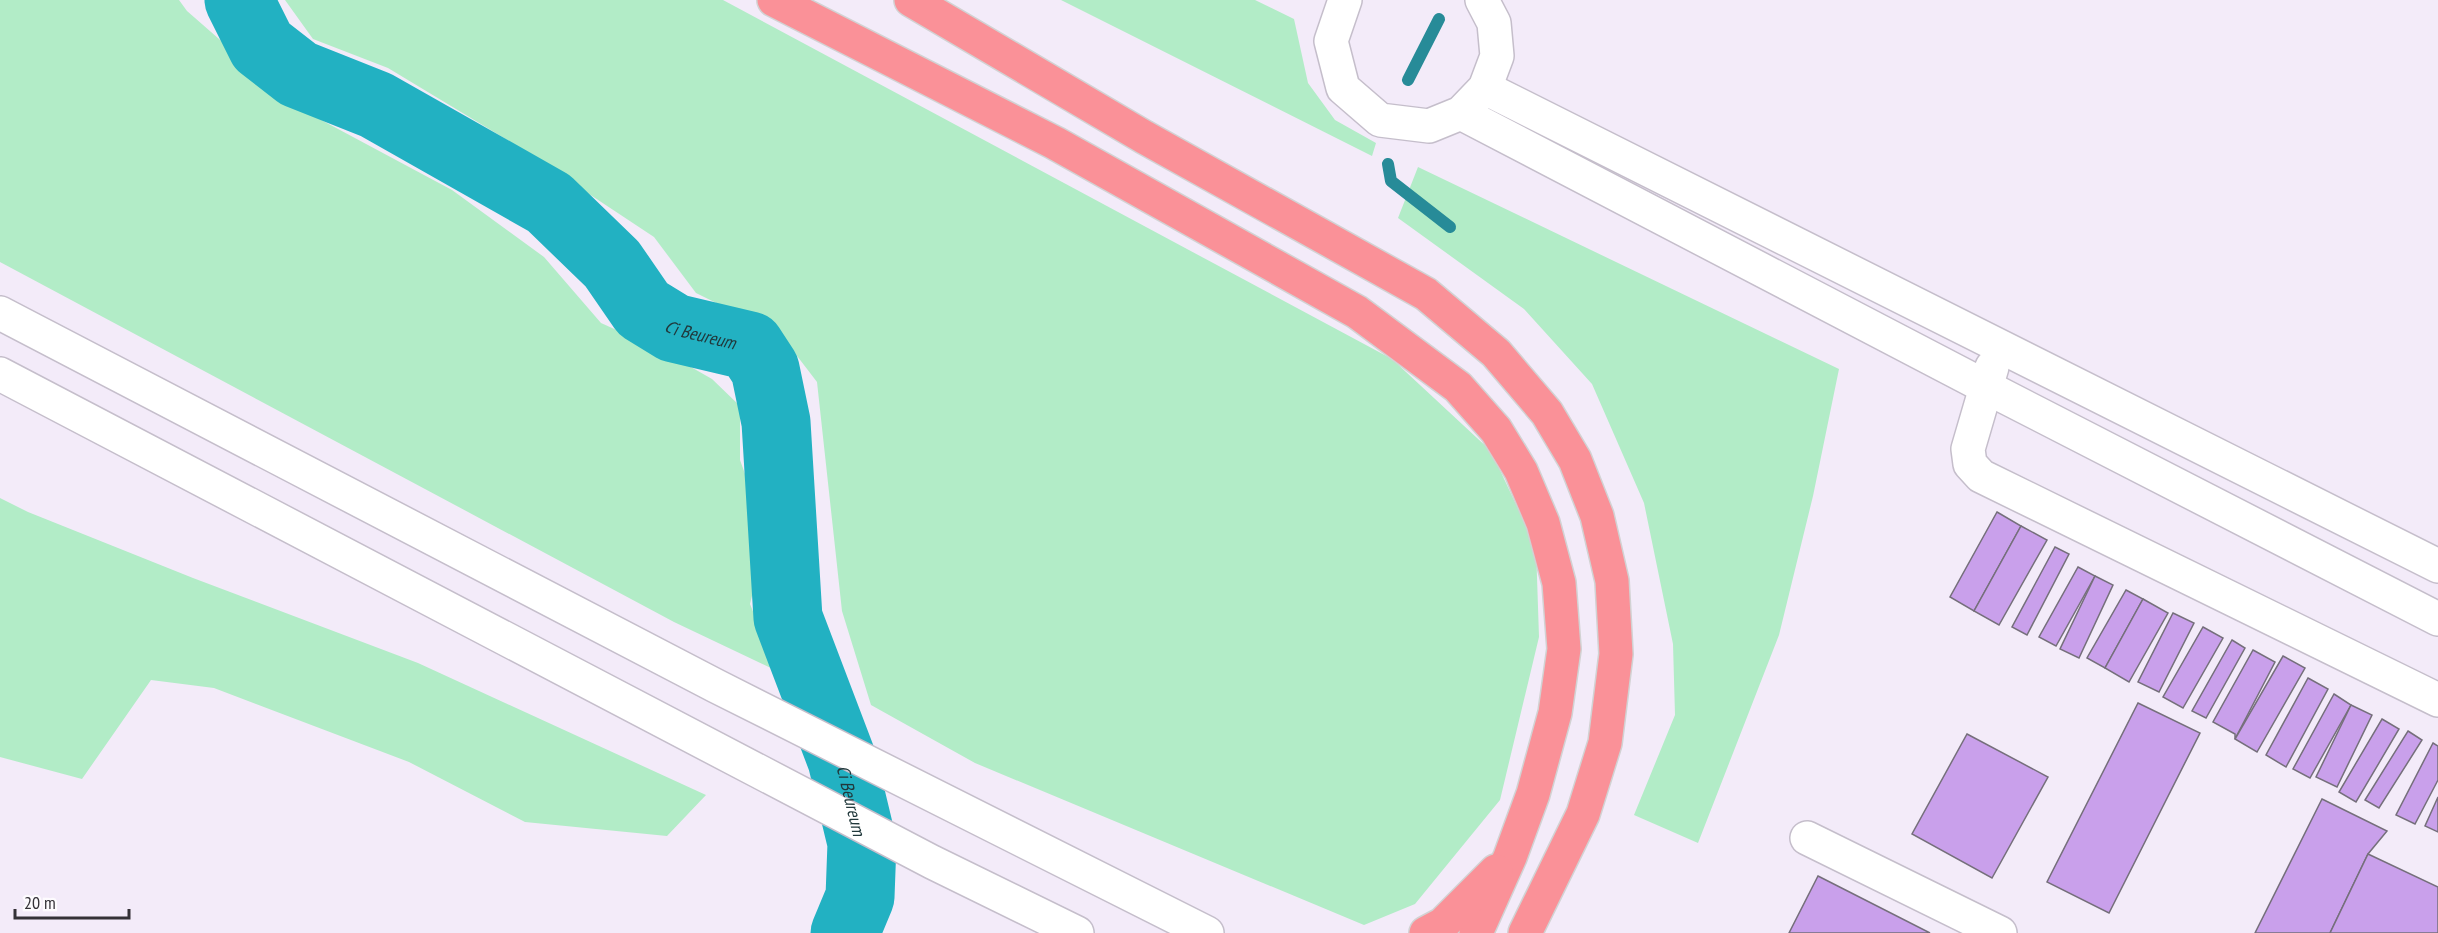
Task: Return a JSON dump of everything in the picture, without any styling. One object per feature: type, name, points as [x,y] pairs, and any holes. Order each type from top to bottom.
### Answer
[{"type":"highway","points":[[774,0],[1055,143],[1357,312],[1458,387],[1496,430],[1521,471],[1544,523],[1559,583],[1564,649],[1556,713],[1533,794],[1510,857],[1476,933]]},
{"type":"highway","points":[[911,0],[1144,137],[1426,294],[1496,353],[1547,413],[1575,460],[1597,516],[1612,581],[1616,654],[1605,743],[1583,814],[1526,933]]},
{"type":"highway","points":[[1426,933],[1443,924],[1510,857]]},
{"type":"highway","points":[[1544,933],[1546,893]]},
{"type":"street","points":[[1345,0],[1331,41],[1343,88],[1380,120],[1429,126],[1461,113],[1485,87],[1497,56],[1494,23],[1482,0]]},
{"type":"street","points":[[1485,87],[2438,566]]},
{"type":"street","points":[[1461,113],[1986,387],[2438,619]]},
{"type":"street","points":[[0,313],[716,686],[1207,933]]},
{"type":"street","points":[[1999,346],[1968,449],[1970,464],[1981,476],[2438,700]]},
{"type":"street","points":[[0,374],[932,862],[1077,933]]},
{"type":"street","points":[[1807,838],[2000,933]]},
{"type":"green space","points":[[0,0],[179,0],[187,11],[297,107],[452,190],[544,257],[601,323],[661,350],[712,379],[740,406],[740,460],[767,535],[750,604],[777,671],[674,622],[0,262]]},
{"type":"green space","points":[[285,0],[723,0],[1392,359],[1491,451],[1536,547],[1539,637],[1500,800],[1415,904],[1364,925],[975,763],[871,705],[842,611],[817,382],[781,335],[696,293],[654,237],[509,141],[388,68],[313,39]]},
{"type":"green space","points":[[1061,0],[1255,0],[1294,19],[1308,83],[1335,120],[1376,143],[1372,156]]},
{"type":"green space","points":[[1418,167],[1839,369],[1813,496],[1779,635],[1698,843],[1634,815],[1675,715],[1673,644],[1644,503],[1592,384],[1524,309],[1398,218]]},
{"type":"green space","points":[[0,498],[28,512],[193,578],[418,663],[706,795],[667,836],[525,822],[409,762],[214,688],[151,680],[82,779],[0,757]]},
{"type":"building","points":[[1997,512],[2021,526],[1974,611],[1950,597]]},
{"type":"building","points":[[2021,526],[2047,540],[1999,625],[1974,611]]},
{"type":"building","points":[[2055,547],[2069,554],[2027,635],[2012,627]]},
{"type":"building","points":[[2078,567],[2095,576],[2056,646],[2039,637]]},
{"type":"building","points":[[2095,576],[2113,585],[2079,658],[2060,649]]},
{"type":"building","points":[[2126,590],[2143,599],[2105,668],[2087,658]]},
{"type":"building","points":[[2143,599],[2168,613],[2129,682],[2105,668]]},
{"type":"building","points":[[2173,613],[2194,623],[2159,692],[2138,682]]},
{"type":"building","points":[[2203,627],[2223,638],[2183,708],[2163,697]]},
{"type":"building","points":[[2232,640],[2245,648],[2206,718],[2192,711]]},
{"type":"building","points":[[2253,650],[2275,662],[2235,739],[2235,734],[2213,722]]},
{"type":"building","points":[[2283,656],[2305,668],[2257,752],[2235,739]]},
{"type":"building","points":[[2308,678],[2328,689],[2286,767],[2266,755]]},
{"type":"building","points":[[2334,694],[2351,705],[2310,778],[2293,769]]},
{"type":"building","points":[[2138,703],[2200,733],[2109,913],[2047,882]]},
{"type":"building","points":[[2351,705],[2372,715],[2337,787],[2316,777]]},
{"type":"building","points":[[2382,719],[2399,729],[2356,802],[2339,792]]},
{"type":"building","points":[[2408,731],[2422,740],[2379,808],[2365,800]]},
{"type":"building","points":[[1967,734],[2048,777],[1992,878],[1912,834]]},
{"type":"building","points":[[2433,743],[2438,746],[2438,780],[2415,824],[2396,815]]},
{"type":"building","points":[[2438,797],[2438,832],[2425,826]]},
{"type":"building","points":[[2322,799],[2387,831],[2368,854],[2330,933],[2255,933]]},
{"type":"building","points":[[2368,854],[2438,887],[2438,933],[2330,933]]},
{"type":"building","points":[[1818,876],[1930,933],[1789,933]]},
{"type":"waterway","name":"Ci Beureum","points":[[239,0],[262,46],[298,74],[376,105],[549,203],[612,264],[643,309],[674,328],[750,346],[765,369],[776,422],[788,618],[842,760],[862,843],[860,897],[845,933]]},
{"type":"waterway","points":[[1408,80],[1439,19]]},
{"type":"waterway","points":[[1388,164],[1391,181],[1450,227]]}]
